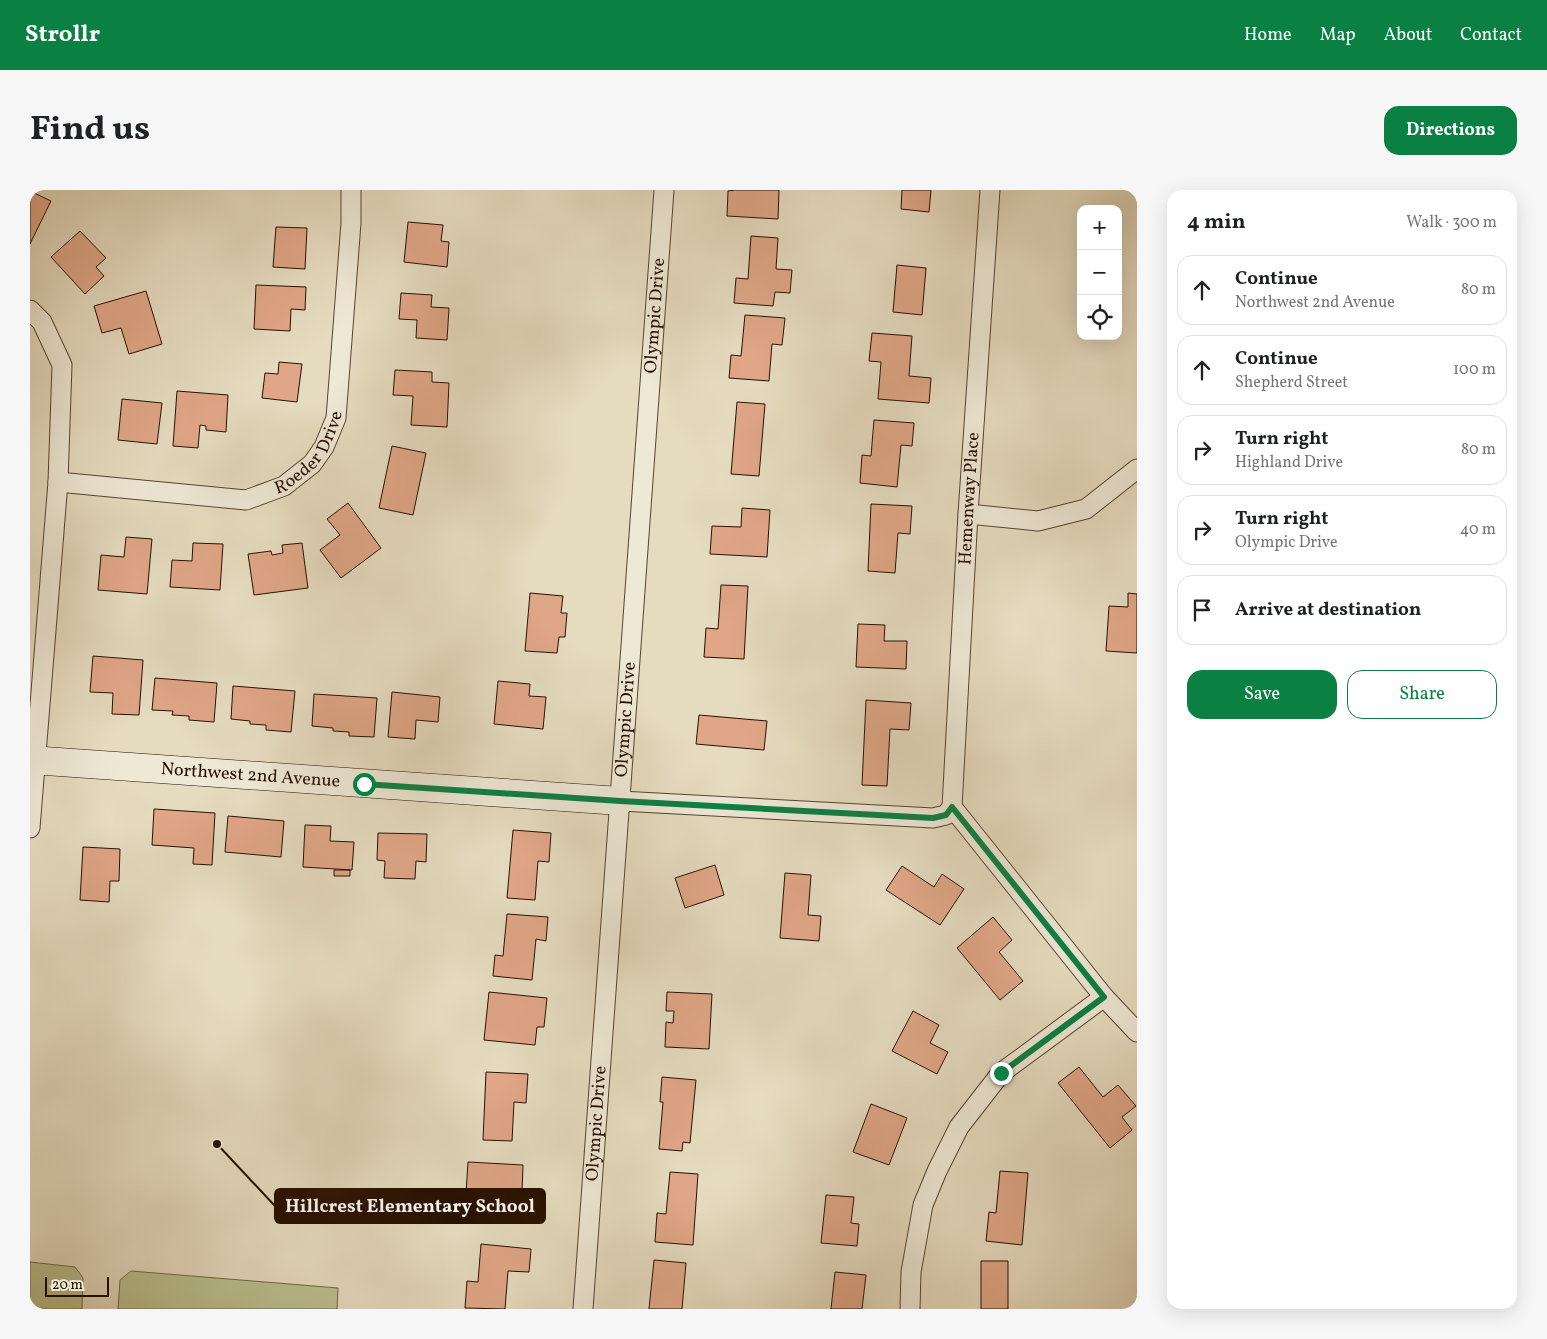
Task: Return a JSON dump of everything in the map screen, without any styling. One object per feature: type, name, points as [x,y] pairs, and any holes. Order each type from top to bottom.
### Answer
[{"type":"street","name":"Roeder Drive","points":[[58,482],[246,500],[284,486],[312,464],[324,447],[336,418],[351,223],[351,190]]},
{"type":"street","name":"Olympic Drive","points":[[583,1309],[664,190]]},
{"type":"street","name":"Hemenway Place","points":[[952,807],[968,514],[990,190]]},
{"type":"street","points":[[30,310],[42,322],[62,365],[58,482],[33,760],[30,828]]},
{"type":"street","points":[[968,514],[1038,521],[1086,509],[1137,469]]},
{"type":"street","name":"Northwest 2nd Avenue","points":[[33,760],[620,801]]},
{"type":"street","points":[[620,801],[933,818],[946,815],[952,807],[1104,997],[1137,1032]]},
{"type":"street","points":[[910,1309],[911,1272],[924,1205],[937,1171],[959,1127],[1001,1073],[1104,997]]},
{"type":"green space","points":[[30,1262],[75,1267],[83,1278],[82,1309],[30,1309]]},
{"type":"green space","points":[[131,1271],[338,1288],[337,1309],[118,1309],[120,1280]]},
{"type":"building","points":[[779,190],[778,219],[727,216],[728,191]]},
{"type":"building","points":[[902,190],[931,190],[929,212],[901,209]]},
{"type":"building","points":[[30,191],[51,201],[30,244]]},
{"type":"building","points":[[408,222],[443,225],[441,241],[449,242],[447,267],[404,262]]},
{"type":"building","points":[[276,227],[307,228],[305,269],[273,267]]},
{"type":"building","points":[[80,231],[106,258],[96,267],[104,276],[85,294],[51,257]]},
{"type":"building","points":[[751,236],[778,238],[776,269],[792,270],[790,293],[775,292],[773,306],[734,303],[736,278],[748,279]]},
{"type":"building","points":[[897,265],[926,268],[922,315],[893,312]]},
{"type":"building","points":[[256,285],[306,287],[305,310],[291,309],[290,331],[254,329]]},
{"type":"building","points":[[146,291],[162,344],[129,354],[121,328],[102,333],[94,306]]},
{"type":"building","points":[[401,293],[432,295],[431,307],[449,308],[447,340],[416,338],[417,320],[399,319]]},
{"type":"building","points":[[745,315],[785,318],[782,345],[772,344],[769,381],[729,378],[731,355],[741,356]]},
{"type":"building","points":[[872,333],[912,336],[909,376],[931,378],[929,403],[878,399],[881,362],[869,361]]},
{"type":"building","points":[[279,362],[302,364],[297,402],[262,398],[265,373],[278,374]]},
{"type":"building","points":[[395,370],[432,372],[432,382],[449,383],[447,427],[411,425],[413,396],[393,395]]},
{"type":"building","points":[[177,391],[228,395],[226,432],[206,430],[206,426],[200,425],[198,448],[173,446]]},
{"type":"building","points":[[122,399],[162,403],[157,444],[118,440]]},
{"type":"building","points":[[737,402],[765,404],[759,476],[731,474]]},
{"type":"building","points":[[874,420],[914,423],[912,446],[901,445],[897,487],[860,483],[862,455],[871,456]]},
{"type":"building","points":[[392,446],[426,453],[413,515],[379,508]]},
{"type":"building","points":[[348,503],[381,548],[341,578],[320,550],[340,535],[327,519]]},
{"type":"building","points":[[871,504],[912,506],[910,534],[898,533],[895,573],[868,571]]},
{"type":"building","points":[[742,508],[770,510],[767,557],[710,554],[712,526],[741,527]]},
{"type":"building","points":[[126,537],[152,539],[147,594],[98,590],[101,555],[124,557]]},
{"type":"building","points":[[193,543],[223,544],[220,590],[170,587],[172,560],[192,561]]},
{"type":"building","points":[[302,543],[308,588],[254,595],[248,554],[271,551],[272,555],[283,553],[282,545]]},
{"type":"building","points":[[721,585],[748,586],[744,659],[704,657],[706,628],[718,629]]},
{"type":"building","points":[[530,593],[563,596],[561,613],[567,613],[565,637],[559,637],[557,653],[525,651]]},
{"type":"building","points":[[1128,593],[1137,594],[1137,653],[1106,651],[1109,606],[1128,607]]},
{"type":"building","points":[[858,624],[885,625],[884,641],[907,641],[906,669],[856,667]]},
{"type":"building","points":[[93,656],[143,660],[139,715],[112,714],[113,693],[90,692]]},
{"type":"building","points":[[155,678],[217,683],[214,722],[189,720],[189,716],[172,715],[173,711],[152,710]]},
{"type":"building","points":[[498,681],[530,684],[529,696],[546,697],[543,729],[494,724]]},
{"type":"building","points":[[233,686],[295,691],[291,732],[266,730],[266,725],[250,724],[250,721],[231,719]]},
{"type":"building","points":[[392,692],[440,697],[438,722],[416,720],[415,739],[388,737]]},
{"type":"building","points":[[314,694],[377,698],[374,737],[349,736],[349,732],[333,731],[333,728],[312,726]]},
{"type":"building","points":[[866,700],[911,703],[909,730],[890,729],[887,786],[862,785]]},
{"type":"building","points":[[699,715],[767,721],[764,750],[696,744]]},
{"type":"building","points":[[154,809],[215,813],[212,865],[193,864],[194,848],[152,845]]},
{"type":"building","points":[[228,816],[284,821],[281,857],[225,852]]},
{"type":"building","points":[[305,825],[331,826],[330,841],[354,842],[352,870],[303,867]]},
{"type":"building","points":[[513,830],[551,833],[549,862],[538,861],[535,900],[507,898]]},
{"type":"building","points":[[378,833],[427,834],[426,862],[416,861],[415,879],[384,878],[385,861],[377,860]]},
{"type":"building","points":[[83,847],[120,849],[119,881],[110,881],[109,902],[80,900]]},
{"type":"building","points":[[715,865],[724,895],[685,908],[675,878]]},
{"type":"building","points":[[902,866],[934,887],[942,874],[964,889],[940,925],[886,890]]},
{"type":"building","points":[[334,870],[350,870],[350,876],[334,876]]},
{"type":"building","points":[[785,873],[811,875],[808,915],[821,916],[819,941],[780,938]]},
{"type":"building","points":[[507,914],[548,917],[546,941],[536,939],[532,980],[493,976],[495,955],[503,956]]},
{"type":"building","points":[[993,917],[1012,940],[999,952],[1023,981],[1000,1000],[957,948]]},
{"type":"building","points":[[489,992],[547,998],[544,1027],[537,1027],[535,1045],[484,1040]]},
{"type":"building","points":[[667,992],[712,994],[709,1049],[665,1047],[666,1022],[673,1023],[674,1011],[666,1011]]},
{"type":"building","points":[[913,1011],[939,1025],[930,1043],[948,1052],[937,1074],[892,1051]]},
{"type":"building","points":[[1079,1067],[1103,1097],[1118,1085],[1136,1106],[1122,1117],[1132,1130],[1110,1148],[1058,1083]]},
{"type":"building","points":[[486,1072],[528,1074],[526,1103],[514,1102],[512,1141],[483,1140]]},
{"type":"building","points":[[662,1077],[696,1080],[690,1143],[683,1142],[682,1151],[659,1149],[663,1102],[660,1102]]},
{"type":"building","points":[[871,1104],[907,1118],[889,1165],[853,1152]]},
{"type":"building","points":[[468,1162],[523,1165],[522,1193],[493,1192],[492,1211],[465,1209]]},
{"type":"building","points":[[1000,1171],[1028,1173],[1022,1245],[986,1241],[989,1212],[996,1213]]},
{"type":"building","points":[[670,1172],[698,1174],[693,1245],[655,1242],[657,1213],[666,1214]]},
{"type":"building","points":[[826,1195],[854,1197],[851,1223],[859,1224],[857,1246],[821,1243]]},
{"type":"building","points":[[481,1244],[531,1249],[529,1272],[508,1271],[505,1309],[465,1308],[467,1281],[478,1282]]},
{"type":"building","points":[[654,1260],[686,1263],[682,1309],[649,1309]]},
{"type":"building","points":[[981,1261],[1008,1261],[1008,1309],[981,1309]]},
{"type":"building","points":[[835,1272],[866,1275],[862,1309],[831,1309]]},
{"type":"place","name":"Hillcrest Elementary School","points":[[217,1144]]},
{"type":"route","points":[[364,784],[620,801],[933,818],[946,815],[952,807],[1104,997],[1001,1073]]}]
